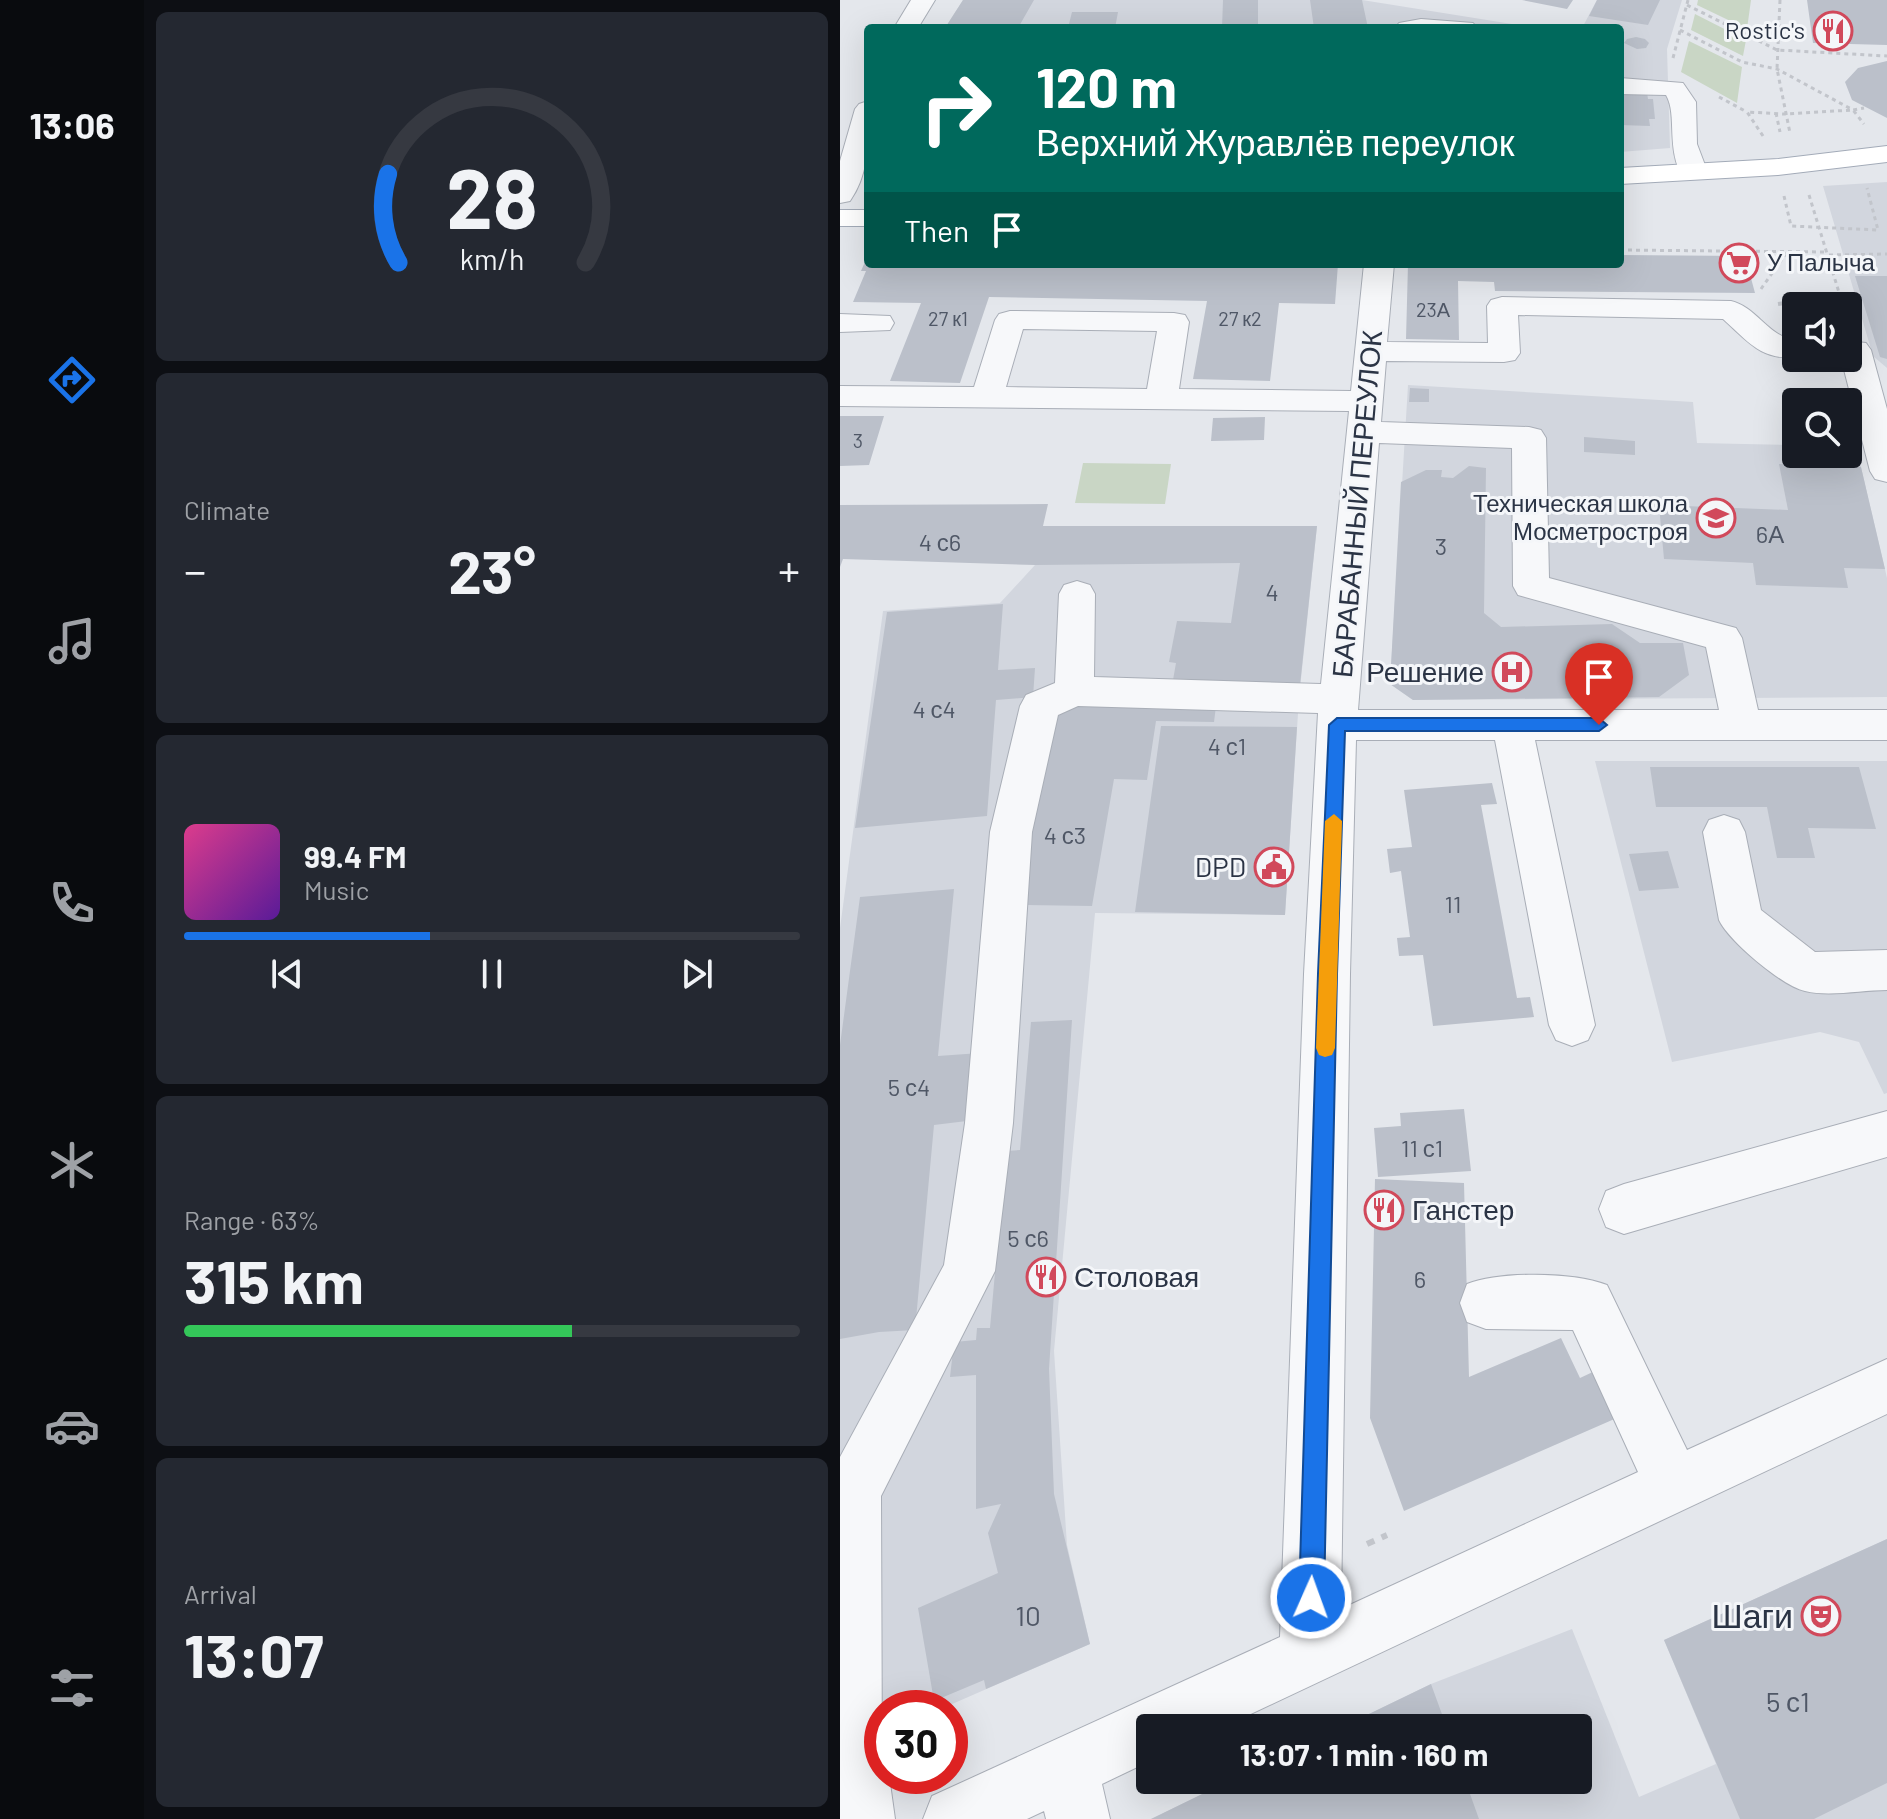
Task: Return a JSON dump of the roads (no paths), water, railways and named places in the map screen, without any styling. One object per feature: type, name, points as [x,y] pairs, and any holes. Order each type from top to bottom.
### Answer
[{"type":"main road","points":[[1780,180],[1880,144]]},
{"type":"main road","points":[[1624,176],[1694,173],[1780,180],[1877,178]]},
{"type":"main road","points":[[840,218],[864,218]]},
{"type":"street","points":[[908,24],[923,0]]},
{"type":"street","points":[[1624,86],[1674,88],[1683,102],[1684,144],[1694,173]]},
{"type":"street","points":[[840,195],[856,125]]},
{"type":"street","name":"БАРАБАННЫЙ ПЕРЕУЛОК","points":[[1310,1655],[1327,974],[1339,712],[1379,268]]},
{"type":"street","points":[[1371,351],[1504,353],[1502,306],[1731,310],[1775,348],[1782,348]]},
{"type":"street","points":[[987,396],[1010,320],[1174,322],[1161,399]]},
{"type":"street","points":[[840,323],[879,323]]},
{"type":"street","points":[[1862,372],[1879,407],[1887,471]]},
{"type":"street","points":[[840,396],[1161,399],[1366,416],[1529,438],[1531,586],[1723,638],[1742,725]]},
{"type":"street","points":[[1074,691],[1077,594]]},
{"type":"street","points":[[863,1819],[850,1723],[852,1492],[969,1271],[989,1123],[1011,832],[1040,706],[1074,691],[1514,725],[1887,725]]},
{"type":"street","points":[[1514,725],[1517,761],[1572,1025]]},
{"type":"street","points":[[1724,832],[1741,920],[1807,972],[1887,970]]},
{"type":"street","points":[[1624,1209],[1887,1134]]},
{"type":"street","points":[[1486,1303],[1588,1304],[1674,1485]]},
{"type":"street","points":[[1181,1714],[1887,1386]]},
{"type":"street","points":[[955,1819],[1072,1793],[1136,1740]]},
{"type":"place","name":"Rostic's","points":[[1833,31]]},
{"type":"place","name":"У Палыча","points":[[1739,263]]},
{"type":"place","name":"Техническая школа Мосметростроя","points":[[1716,518]]},
{"type":"place","name":"Решение","points":[[1512,672]]},
{"type":"place","name":"DPD","points":[[1274,867]]},
{"type":"place","name":"Ганстер","points":[[1384,1210]]},
{"type":"place","name":"Столовая","points":[[1046,1277]]},
{"type":"place","name":"Шаги","points":[[1821,1616]]}]
